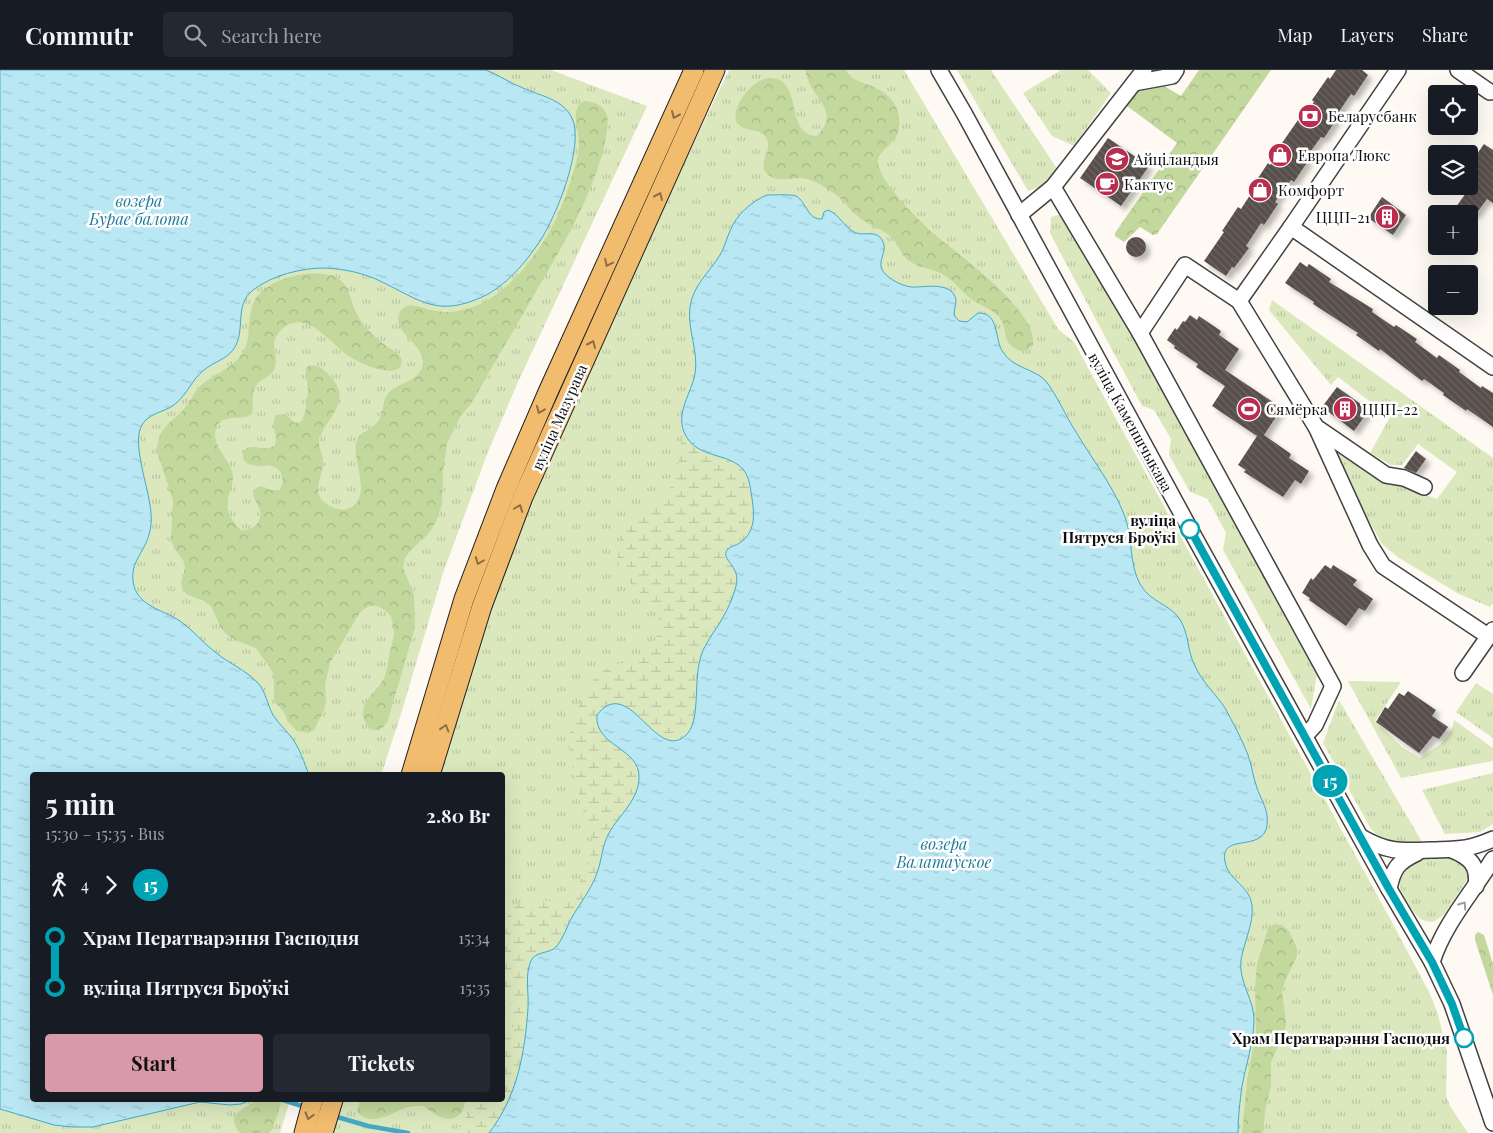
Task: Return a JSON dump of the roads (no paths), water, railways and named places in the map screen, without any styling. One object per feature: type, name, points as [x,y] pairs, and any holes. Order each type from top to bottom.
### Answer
[{"type":"main road","name":"вуліца Мазурава","points":[[412,772],[464,599],[506,489],[694,70]]},
{"type":"main road","name":"вуліца Мазурава","points":[[431,772],[482,606],[523,497],[715,70]]},
{"type":"main road","points":[[304,1133],[313,1102]]},
{"type":"main road","points":[[323,1133],[332,1102]]},
{"type":"street","name":"вуліца Каменшчыкава","points":[[939,70],[1190,529],[1389,889],[1432,962],[1452,1004],[1493,1123]]},
{"type":"street","points":[[1019,215],[1053,186],[1144,70]]},
{"type":"street","points":[[1134,83],[1172,76],[1176,70]]},
{"type":"street","points":[[1239,301],[1398,70]]},
{"type":"street","points":[[1458,70],[1490,92]]},
{"type":"street","points":[[1053,186],[1140,333],[1333,686],[1315,724],[1305,736]]},
{"type":"street","points":[[1291,227],[1493,367]]},
{"type":"street","points":[[1140,333],[1185,265],[1239,301],[1316,427],[1370,546],[1383,566],[1490,633],[1463,673]]},
{"type":"street","points":[[1316,427],[1386,475],[1404,478],[1424,487]]},
{"type":"street","points":[[1361,837],[1377,846],[1399,852],[1452,850],[1474,847],[1493,839]]},
{"type":"street","points":[[1452,850],[1464,855],[1474,865],[1478,875],[1476,886]]},
{"type":"street","points":[[1389,889],[1391,878],[1397,866],[1404,859],[1421,851]]},
{"type":"street","points":[[1432,962],[1438,944],[1449,925],[1493,859]]},
{"type":"street","points":[[1410,924],[1424,931],[1436,932],[1449,925]]},
{"type":"water","name":"возера Бурае балота","points":[[0,70],[486,70],[557,102],[563,106],[572,118],[575,130],[575,145],[567,181],[554,215],[540,241],[514,273],[499,287],[491,293],[467,303],[441,306],[419,300],[375,279],[347,270],[316,268],[278,276],[253,290],[247,296],[243,303],[237,343],[233,350],[200,374],[174,405],[151,416],[141,427],[139,435],[140,457],[150,504],[151,521],[147,540],[133,570],[135,589],[144,601],[180,621],[215,652],[258,683],[263,690],[273,715],[292,738],[308,772],[30,772],[30,1102],[200,1102],[93,1127],[54,1125],[0,1109]]},
{"type":"water","name":"возера Валатаўское","points":[[767,195],[796,196],[803,202],[810,214],[817,219],[822,219],[824,212],[828,210],[854,232],[876,235],[882,240],[884,245],[881,264],[886,275],[906,286],[936,286],[949,290],[956,300],[954,315],[959,321],[967,322],[978,313],[990,317],[1003,352],[1017,365],[1045,380],[1109,484],[1125,517],[1134,568],[1140,584],[1149,595],[1170,609],[1179,618],[1185,629],[1192,660],[1198,672],[1225,708],[1237,731],[1248,755],[1267,816],[1266,829],[1262,836],[1229,847],[1225,852],[1225,862],[1230,874],[1247,893],[1252,905],[1252,919],[1242,953],[1241,968],[1254,1014],[1254,1022],[1242,1086],[1238,1133],[489,1133],[506,1105],[522,1058],[527,1025],[530,963],[535,956],[554,949],[559,943],[595,879],[603,848],[613,826],[636,793],[639,777],[637,767],[632,759],[602,734],[598,725],[597,715],[609,705],[621,705],[632,711],[665,739],[677,741],[688,733],[694,718],[698,668],[701,656],[727,610],[736,586],[736,574],[727,558],[726,552],[745,539],[750,532],[753,510],[750,486],[746,474],[739,465],[699,449],[684,432],[682,425],[683,410],[696,366],[690,324],[690,307],[694,292],[720,255],[736,219],[750,205]]},
{"type":"water","name":"возера Бурае балота","points":[[200,1102],[246,1102],[230,1105]]},
{"type":"waterway","points":[[289,1102],[305,1107]]},
{"type":"waterway","points":[[334,1116],[368,1126],[408,1133]]},
{"type":"place","name":"Беларусбанк","points":[[1310,116]]},
{"type":"place","name":"Европа Люкс","points":[[1280,155]]},
{"type":"place","name":"Айціландыя","points":[[1117,159]]},
{"type":"place","name":"Кактус","points":[[1107,184]]},
{"type":"place","name":"Комфорт","points":[[1260,190]]},
{"type":"place","name":"ЦЦП-21","points":[[1387,217]]},
{"type":"place","name":"Сямёрка","points":[[1249,409]]},
{"type":"place","name":"ЦЦП-22","points":[[1345,409]]},
{"type":"place","name":"вуліца Пятруся Броўкі","points":[[1190,529]]},
{"type":"place","name":"Храм Ператварэння Гасподня","points":[[1464,1038]]}]
